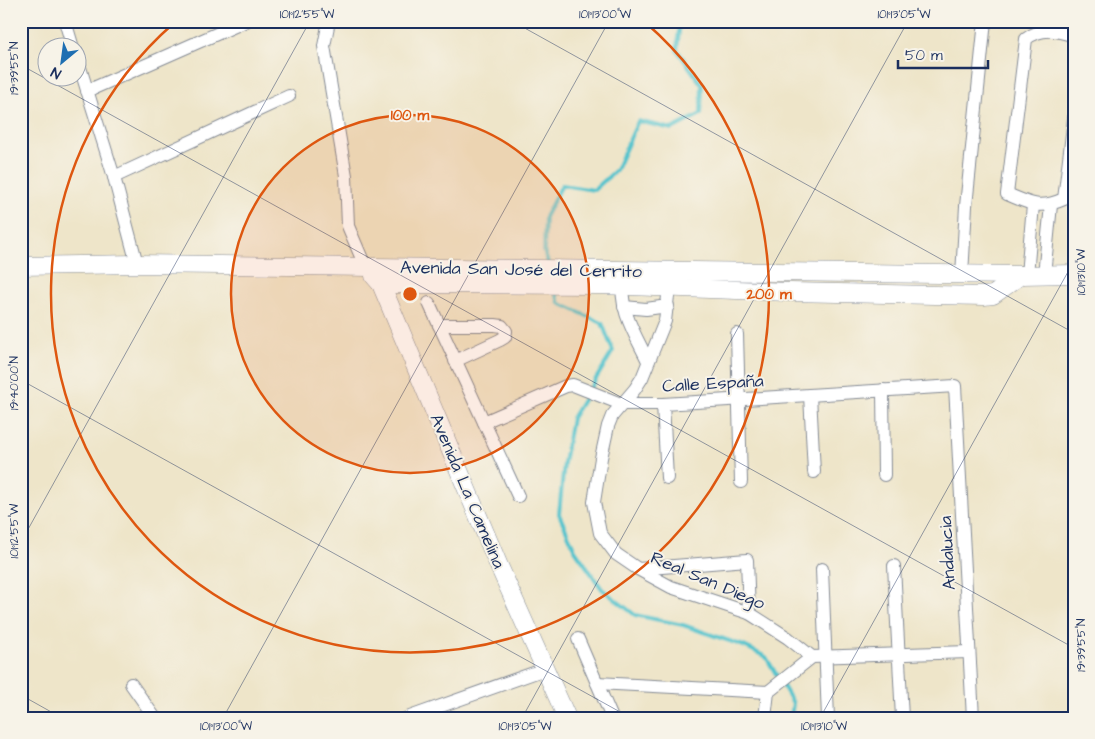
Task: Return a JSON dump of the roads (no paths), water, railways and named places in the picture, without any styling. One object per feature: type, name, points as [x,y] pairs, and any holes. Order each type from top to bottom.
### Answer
[{"type":"street","points":[[65,21],[70,38]]},
{"type":"street","points":[[87,91],[246,21]]},
{"type":"street","points":[[329,21],[324,46],[346,176],[348,226],[366,266]]},
{"type":"street","points":[[962,274],[972,140],[985,21]]},
{"type":"street","points":[[1074,36],[1056,30],[1034,33],[1026,39],[1007,194],[1034,205],[1051,205],[1064,199],[1074,118]]},
{"type":"street","points":[[86,88],[114,177],[138,264]]},
{"type":"street","points":[[114,177],[289,96]]},
{"type":"street","points":[[1031,275],[1034,205]]},
{"type":"street","points":[[1031,275],[1051,205]]},
{"type":"street","name":"Avenida San José del Cerrito","points":[[21,266],[138,264],[366,266],[540,277]]},
{"type":"street","name":"Avenida La Camelina","points":[[366,266],[381,284],[499,566],[566,718]]},
{"type":"street","name":"Avenida San José del Cerrito","points":[[665,279],[1074,274]]},
{"type":"street","points":[[984,296],[990,292],[994,284],[985,275]]},
{"type":"street","name":"Avenida San José del Cerrito","points":[[381,284],[540,277],[624,278],[984,296],[993,295],[1031,275]]},
{"type":"street","name":"Calle España","points":[[624,278],[624,307],[648,361]]},
{"type":"street","name":"Calle España","points":[[648,361],[668,306],[665,279]]},
{"type":"street","points":[[429,303],[518,496]]},
{"type":"street","points":[[624,307],[646,309],[668,306]]},
{"type":"street","points":[[439,325],[495,325],[502,326],[506,331],[505,337],[456,361]]},
{"type":"street","points":[[737,334],[741,482]]},
{"type":"street","name":"Real San Diego","points":[[648,361],[642,378],[612,416],[608,426],[594,502],[600,533],[616,554],[638,569],[671,587],[749,613],[788,638],[812,657]]},
{"type":"street","name":"Calle España","points":[[484,422],[566,386],[580,387],[621,404],[663,404],[955,386]]},
{"type":"street","name":"Andalucia","points":[[955,386],[973,718]]},
{"type":"street","points":[[883,390],[884,475]]},
{"type":"street","points":[[810,395],[814,472]]},
{"type":"street","points":[[663,404],[667,478]]},
{"type":"street","points":[[638,569],[747,560],[749,613]]},
{"type":"street","points":[[894,566],[902,718]]},
{"type":"street","points":[[822,569],[828,718]]},
{"type":"street","points":[[578,639],[612,718]]},
{"type":"street","points":[[765,718],[771,689],[812,657],[970,652]]},
{"type":"street","points":[[407,718],[545,669]]},
{"type":"street","points":[[597,683],[771,689]]},
{"type":"street","points":[[131,684],[156,718]]},
{"type":"waterway","points":[[548,263],[544,251],[545,217],[562,185],[594,190],[616,170],[638,121],[672,129],[701,114],[702,85],[677,50],[680,21]]},
{"type":"waterway","points":[[555,289],[559,303],[602,323],[613,351],[572,418],[564,463],[559,514],[575,550],[602,589],[635,615],[683,625],[744,646],[766,657],[793,703],[791,718]]}]
